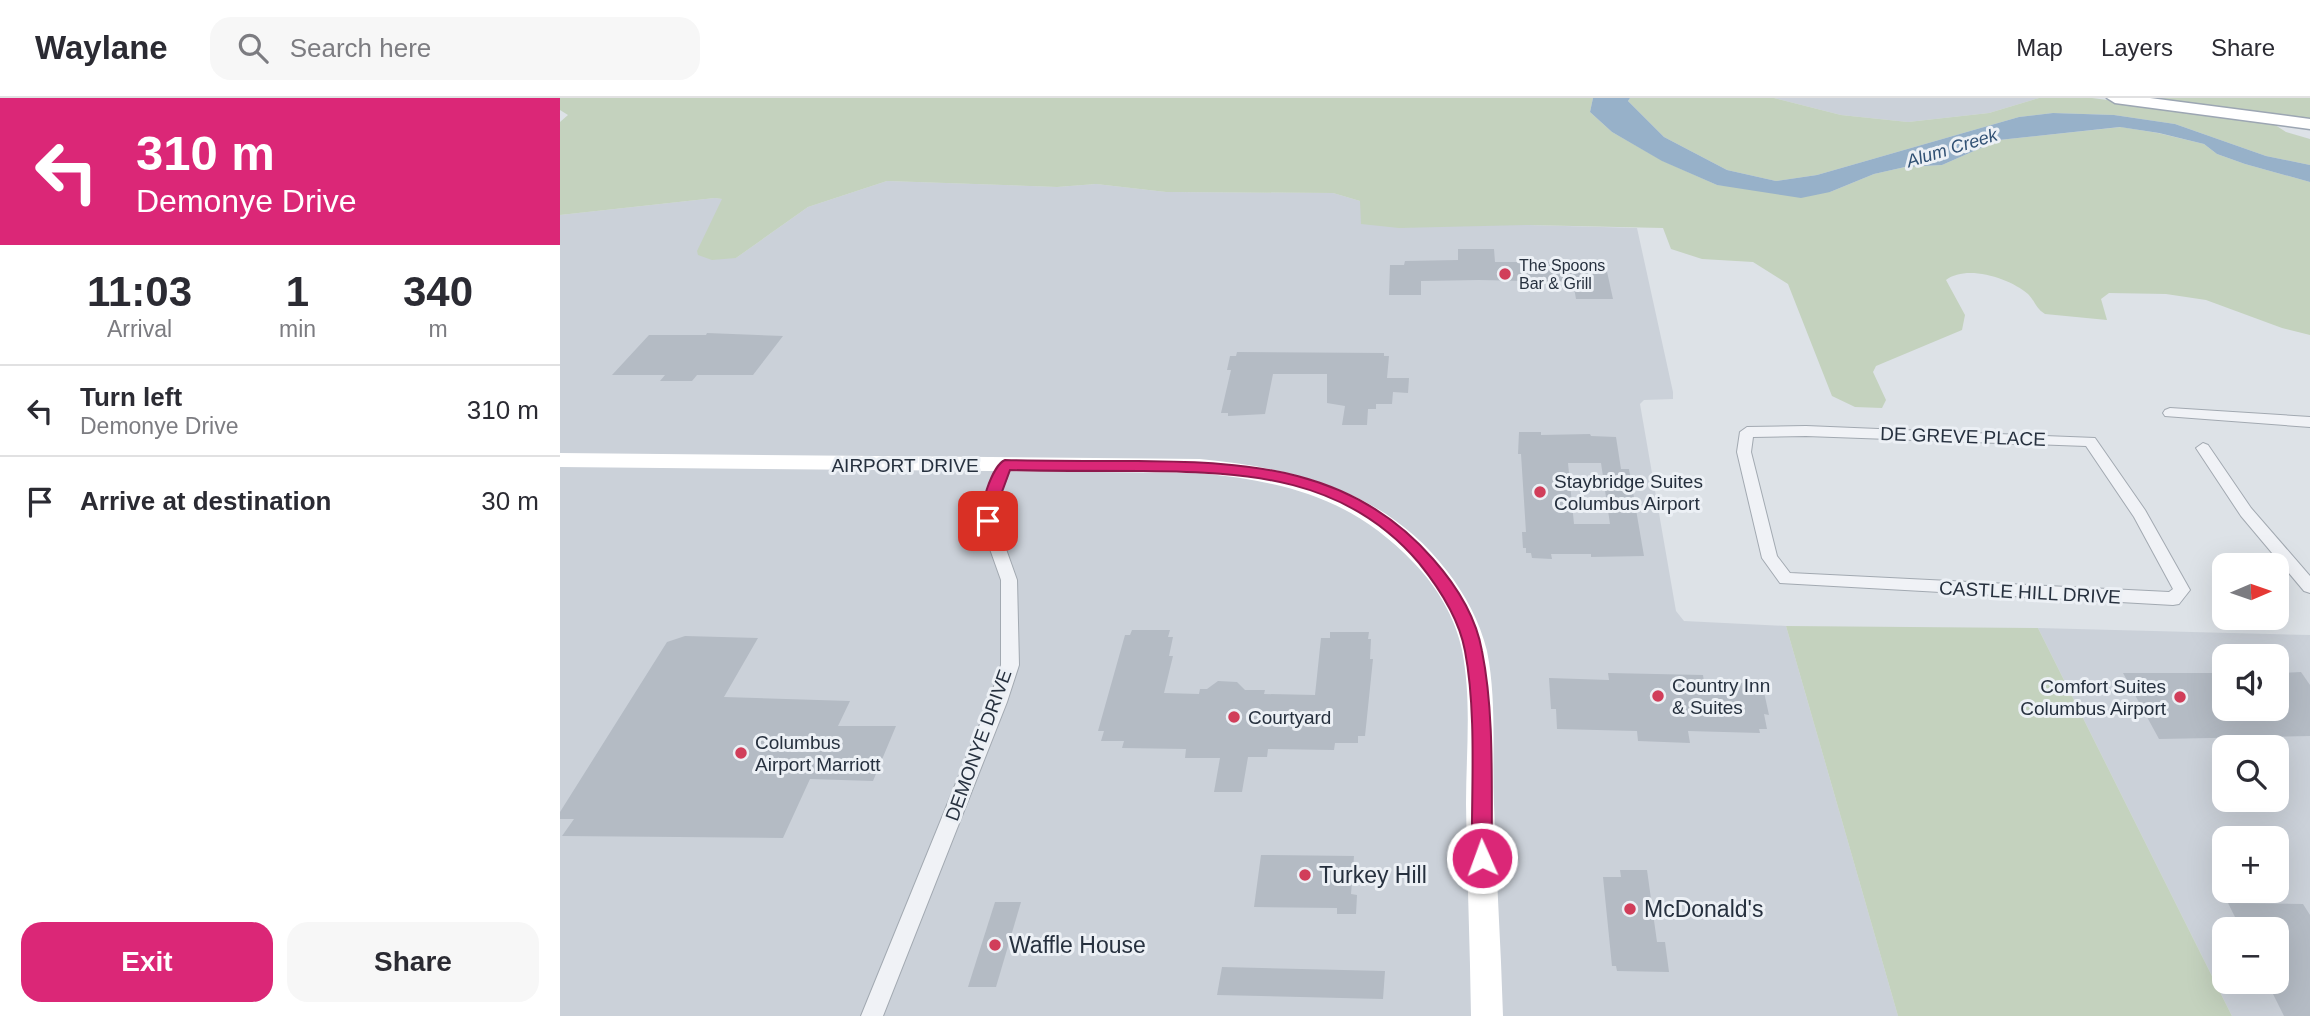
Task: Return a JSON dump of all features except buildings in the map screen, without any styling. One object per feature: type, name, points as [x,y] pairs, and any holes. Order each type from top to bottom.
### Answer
[{"type":"main road","points":[[2115,98],[2310,124]]},
{"type":"main road","name":"AIRPORT DRIVE","points":[[560,460],[1200,466],[1249,470],[1290,478],[1322,487],[1372,512],[1391,526],[1441,579],[1458,605],[1474,650],[1479,703],[1487,1016]]},
{"type":"street","points":[[2170,413],[2310,422]]},
{"type":"street","name":"DE GREVE PLACE","points":[[1786,579],[1770,558],[1744,452],[1747,432],[1795,430],[2090,441],[2140,514]]},
{"type":"street","points":[[2203,448],[2246,512],[2310,587]]},
{"type":"street","name":"DEMONYE DRIVE","points":[[872,1016],[998,702],[1010,665],[1009,580],[988,521],[991,500],[1005,465]]},
{"type":"street","name":"CASTLE HILL DRIVE","points":[[1786,579],[2173,599],[2182,590],[2180,582],[2140,514]]},
{"type":"shaded area","points":[[1774,98],[2039,98],[1989,113],[1908,122],[1841,115]]},
{"type":"shaded area","points":[[887,181],[1057,187],[1096,184],[1166,192],[1333,193],[1360,201],[1528,225],[1637,228],[1673,392],[1673,399],[1644,400],[1640,404],[1676,611],[1684,621],[1786,626],[1898,1016],[560,1016],[560,215],[723,199],[721,204],[736,258],[808,207]]},
{"type":"shaded area","points":[[2038,628],[2310,635],[2310,1016],[2232,1016],[2221,994],[2289,994],[2289,917],[2212,917],[2212,976]]},
{"type":"green space","points":[[560,98],[1593,98],[1590,112],[1612,132],[1663,161],[1717,185],[1830,192],[1874,174],[1905,167],[1942,165],[1999,140],[2121,127],[2204,144],[2217,154],[2310,182],[2310,335],[2282,328],[2206,300],[2166,294],[2109,293],[2101,299],[2107,320],[2045,314],[2020,288],[1988,275],[1965,273],[1946,280],[1965,315],[1962,330],[1876,366],[1873,372],[1886,400],[1882,408],[1855,407],[1832,396],[1788,284],[1753,262],[1702,259],[1671,249],[1663,228],[1528,225],[1399,228],[1361,224],[1360,201],[1333,193],[1166,192],[1096,184],[1057,187],[887,181],[808,207],[736,258],[712,260],[698,255],[697,251],[722,199],[560,215],[560,122],[568,115],[560,110]]},
{"type":"green space","points":[[1630,98],[1774,98],[1841,115],[1908,122],[1989,113],[2039,98],[2092,98],[2269,121],[2286,132],[2310,139],[2310,165],[2266,156],[2175,124],[2114,115],[2053,113],[2019,117],[1817,175],[1776,181],[1727,170],[1664,137],[1628,101]]},
{"type":"green space","points":[[2130,98],[2310,98],[2310,120]]},
{"type":"green space","points":[[1786,626],[2038,628],[2212,976],[2212,994],[2221,994],[2232,1016],[1898,1016]]},
{"type":"water","name":"Alum Creek","points":[[1593,98],[1630,98],[1628,101],[1664,137],[1727,170],[1776,181],[1817,175],[2019,117],[2053,113],[2114,115],[2175,124],[2266,156],[2310,165],[2310,182],[2217,154],[2204,144],[2120,127],[1999,140],[1942,165],[1905,167],[1874,174],[1830,192],[1801,198],[1717,185],[1662,161],[1612,132],[1590,112]]},
{"type":"place","name":"The Spoons Bar & Grill","points":[[1505,274]]},
{"type":"place","name":"Staybridge Suites Columbus Airport","points":[[1540,492]]},
{"type":"place","name":"Country Inn & Suites","points":[[1658,696]]},
{"type":"place","name":"Comfort Suites Columbus Airport","points":[[2180,697]]},
{"type":"place","name":"Courtyard","points":[[1234,717]]},
{"type":"place","name":"Columbus Airport Marriott","points":[[741,753]]},
{"type":"place","name":"Turkey Hill","points":[[1305,875]]},
{"type":"place","name":"McDonald's","points":[[1630,909]]},
{"type":"place","name":"Waffle House","points":[[995,945]]},
{"type":"route","points":[[988,521],[991,500],[1005,465],[1200,466],[1249,470],[1322,487],[1372,512],[1416,549],[1441,579],[1458,605],[1474,650],[1479,703],[1482,858]]}]
